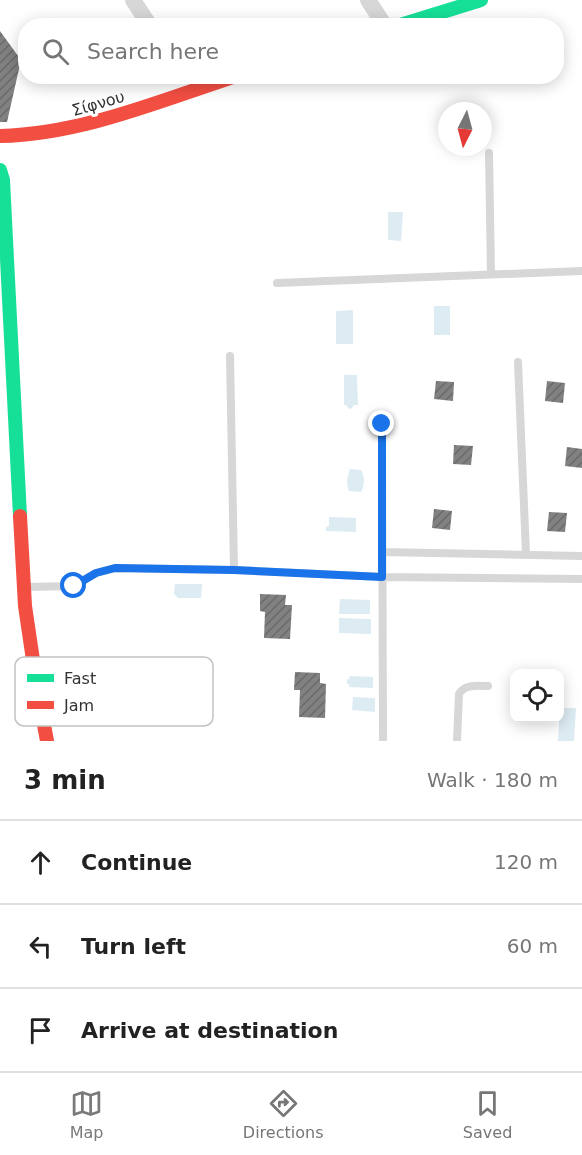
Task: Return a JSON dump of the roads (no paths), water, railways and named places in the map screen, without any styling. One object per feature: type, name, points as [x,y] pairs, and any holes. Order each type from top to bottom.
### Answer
[{"type":"street","points":[[133,0],[145,18]]},
{"type":"street","points":[[368,0],[380,18]]},
{"type":"street","points":[[423,18],[481,0]]},
{"type":"street","name":"Σίφνου","points":[[0,136],[31,135],[114,117],[189,84]]},
{"type":"street","points":[[0,170],[3,180],[24,587],[33,657]]},
{"type":"street","points":[[44,726],[47,741]]},
{"type":"lane","points":[[489,156],[491,274]]},
{"type":"lane","points":[[277,283],[582,271]]},
{"type":"lane","points":[[230,356],[234,570]]},
{"type":"lane","points":[[518,362],[526,554]]},
{"type":"lane","points":[[382,424],[383,741]]},
{"type":"lane","points":[[382,552],[582,556]]},
{"type":"lane","points":[[24,587],[74,586],[96,573],[115,568],[234,570],[382,577],[582,579]]},
{"type":"lane","points":[[457,741],[459,694],[468,686],[488,686]]}]
